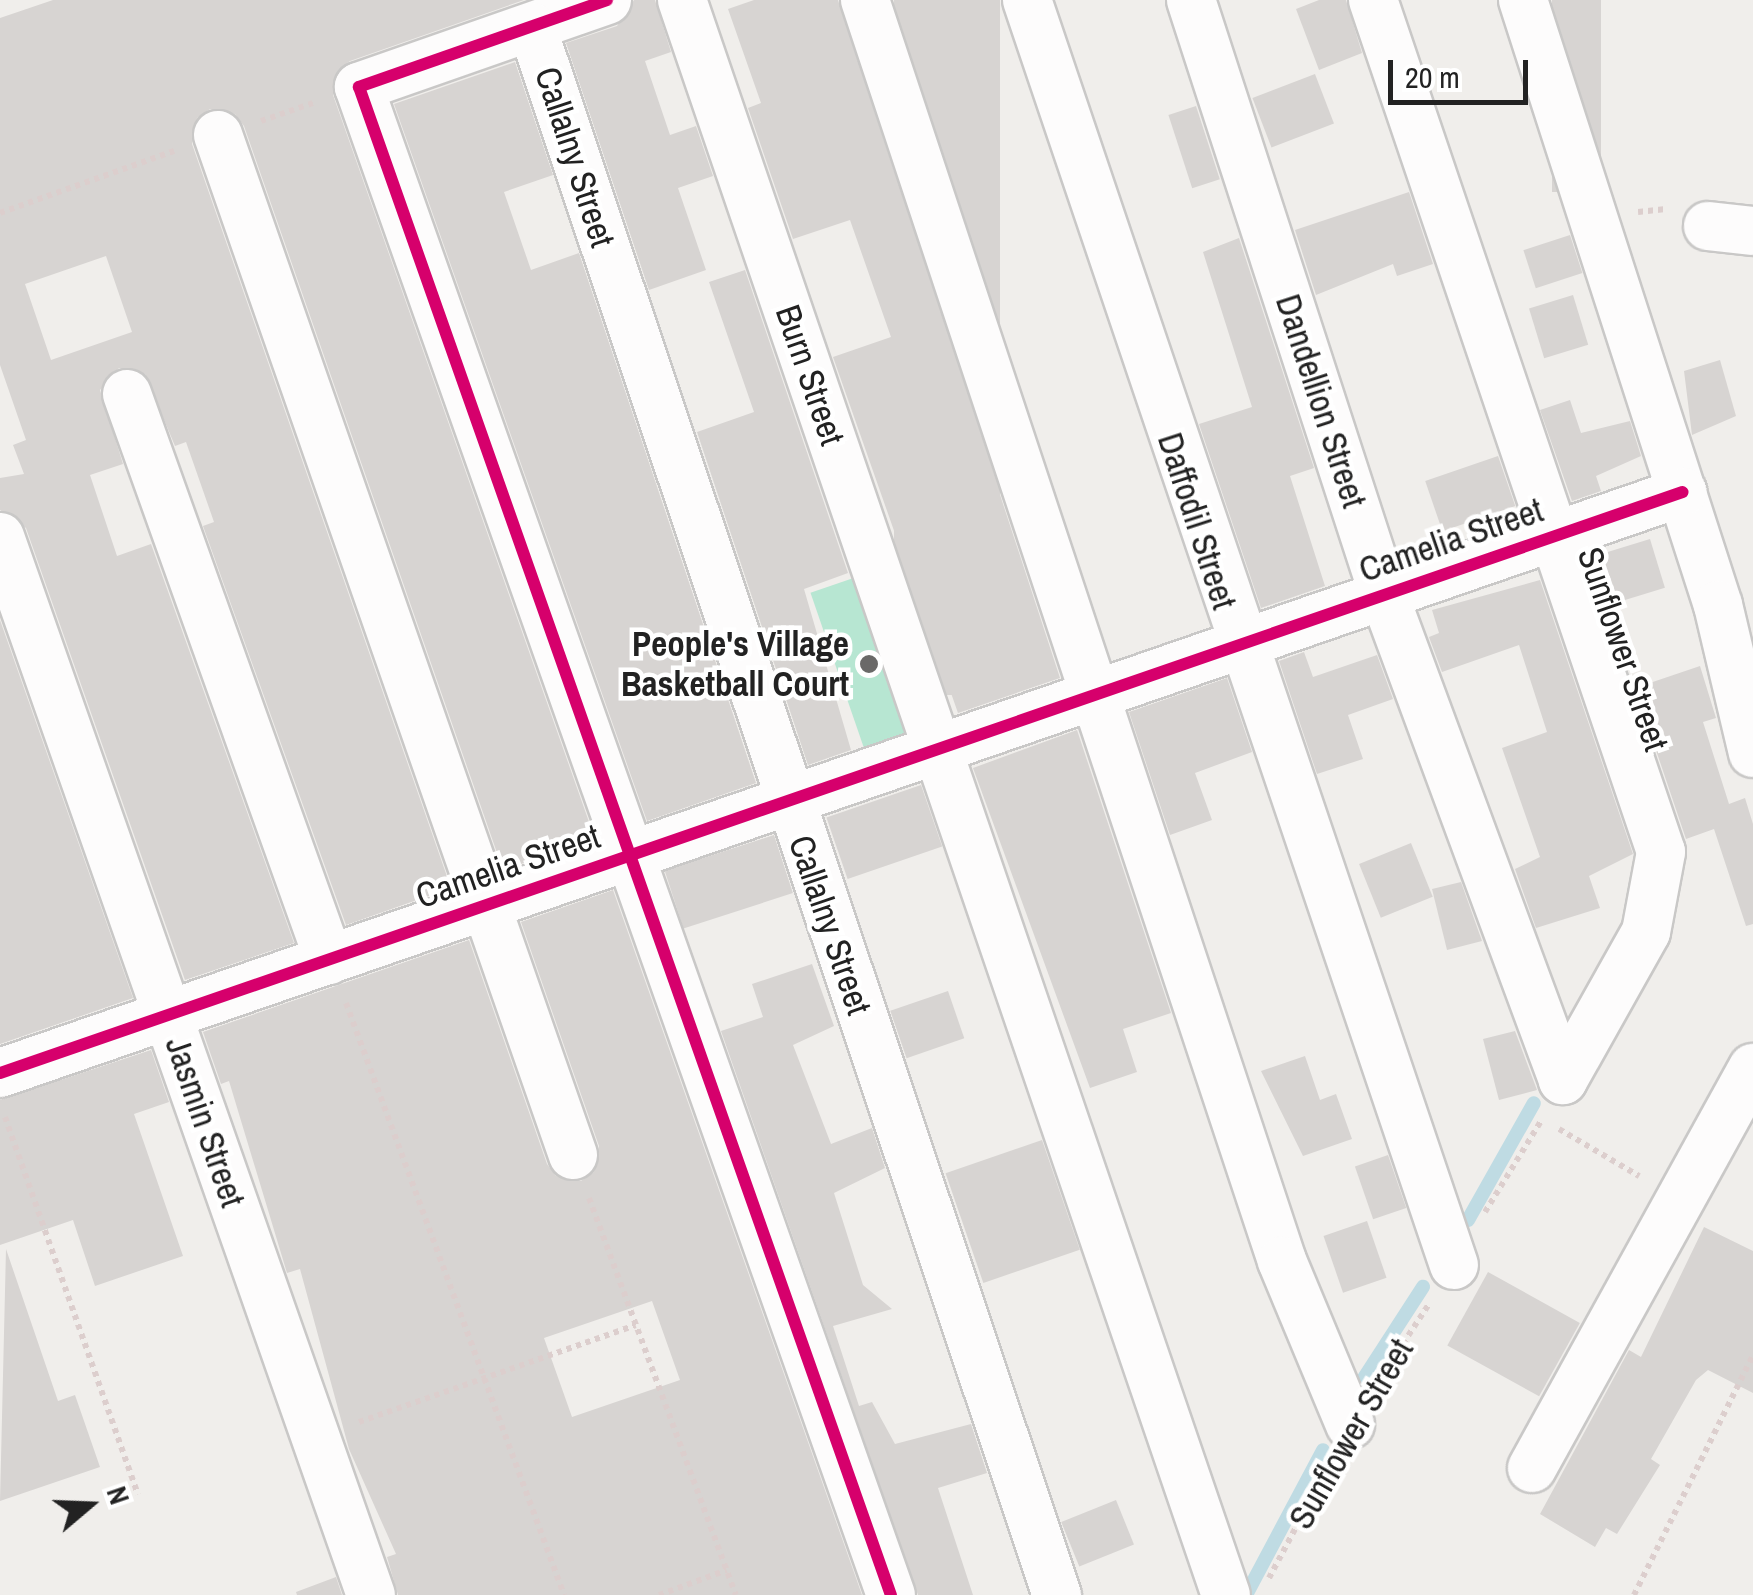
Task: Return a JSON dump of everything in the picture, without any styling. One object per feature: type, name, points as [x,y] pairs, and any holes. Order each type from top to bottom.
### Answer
[{"type":"street","points":[[608,0],[360,88],[891,1595]]},
{"type":"street","name":"Burn Street","points":[[682,0],[1226,1595]]},
{"type":"street","points":[[865,0],[1282,1261],[1350,1424]]},
{"type":"street","name":"Daffodil Street","points":[[1028,0],[1238,645],[1454,1265]]},
{"type":"street","name":"Dandellion Street","points":[[1191,0],[1552,1099]]},
{"type":"street","name":"Sunflower Street","points":[[1373,0],[1551,537],[1653,826],[1662,878],[1646,932],[1552,1099]]},
{"type":"street","points":[[1523,0],[1684,492],[1753,753]]},
{"type":"street","name":"Callalny Street","points":[[532,26],[788,801],[1057,1595]]},
{"type":"street","points":[[218,135],[480,908],[572,1155]]},
{"type":"street","points":[[127,394],[330,960]]},
{"type":"street","name":"Camelia Street","points":[[0,1073],[1684,492]]},
{"type":"street","name":"Jasmin Street","points":[[0,537],[371,1595]]},
{"type":"street","points":[[1532,1468],[1753,1068]]},
{"type":"path","points":[[1595,227],[1662,208],[1730,228]]},
{"type":"path","points":[[330,960],[564,1595]]},
{"type":"path","points":[[1552,1099],[1679,1199]]},
{"type":"path","points":[[0,1102],[138,1494]]},
{"type":"path","points":[[572,1155],[736,1595]]},
{"type":"path","points":[[316,1437],[636,1325]]},
{"type":"path","points":[[1634,1595],[1753,1354]]},
{"type":"path","points":[[658,1595],[727,1570]]},
{"type":"green space","name":"People's Village Basketball Court","points":[[871,572],[927,734],[866,755],[810,593]]},
{"type":"building","points":[[53,0],[524,0],[350,61],[338,70],[333,95],[595,839],[503,870],[244,126],[235,114],[210,109],[197,118],[192,144],[451,888],[346,925],[203,526],[214,522],[186,442],[175,446],[145,374],[119,368],[100,390],[123,464],[90,475],[117,556],[151,544],[294,943],[185,980],[26,528],[0,510],[0,478],[24,474],[13,445],[26,440],[0,365],[0,18]],"holes":[[[106,256],[132,332],[51,360],[25,284]]]},
{"type":"building","points":[[634,0],[655,0],[671,52],[645,61],[670,135],[696,126],[713,176],[678,188],[706,270],[649,290],[566,43],[617,26]]},
{"type":"building","points":[[754,0],[838,0],[1060,678],[958,713],[833,357],[891,337],[850,220],[793,239],[748,108],[761,103],[728,9]]},
{"type":"building","points":[[894,0],[1000,0],[1000,695],[894,695]]},
{"type":"building","points":[[1319,0],[1346,0],[1362,53],[1319,70],[1296,9]]},
{"type":"building","points":[[1552,0],[1601,0],[1601,192],[1552,192]]},
{"type":"building","points":[[515,62],[553,175],[504,192],[531,270],[579,253],[756,783],[647,821],[394,104]]},
{"type":"building","points":[[1315,74],[1334,123],[1271,147],[1252,98]]},
{"type":"building","points":[[1196,106],[1220,179],[1192,188],[1168,115]]},
{"type":"building","points":[[1409,192],[1433,264],[1397,276],[1393,264],[1316,295],[1295,230]]},
{"type":"building","points":[[1570,235],[1582,273],[1536,288],[1523,250]]},
{"type":"building","points":[[1239,238],[1314,468],[1290,476],[1325,586],[1261,608],[1199,424],[1252,407],[1203,252]]},
{"type":"building","points":[[745,270],[848,573],[804,589],[851,750],[808,765],[697,432],[754,412],[709,282]]},
{"type":"building","points":[[1573,295],[1588,345],[1544,358],[1529,308]]},
{"type":"building","points":[[1720,360],[1736,416],[1692,435],[1684,371]]},
{"type":"building","points":[[1570,400],[1581,433],[1630,421],[1641,456],[1596,476],[1601,491],[1572,501],[1540,410]]},
{"type":"building","points":[[1498,456],[1515,506],[1442,531],[1425,481]]},
{"type":"building","points":[[1650,539],[1665,588],[1605,606],[1590,557]]},
{"type":"building","points":[[1540,580],[1633,854],[1589,876],[1600,908],[1536,928],[1515,869],[1540,857],[1502,748],[1547,732],[1519,645],[1442,672],[1429,637],[1439,633],[1432,610]]},
{"type":"building","points":[[0,620],[133,998],[0,1044]]},
{"type":"building","points":[[1304,652],[1313,677],[1377,655],[1393,699],[1348,715],[1363,759],[1317,774],[1279,661]]},
{"type":"building","points":[[1700,666],[1716,718],[1703,722],[1729,804],[1745,798],[1753,824],[1753,924],[1746,926],[1714,829],[1686,839],[1635,688]]},
{"type":"building","points":[[1227,678],[1252,752],[1195,773],[1212,820],[1170,835],[1129,712]]},
{"type":"building","points":[[1077,730],[1171,1013],[1123,1029],[1137,1072],[1090,1088],[973,768]]},
{"type":"building","points":[[921,785],[942,846],[848,879],[826,818]]},
{"type":"building","points":[[774,835],[793,893],[683,929],[665,871]]},
{"type":"building","points":[[1411,843],[1433,897],[1381,918],[1359,864]]},
{"type":"building","points":[[1461,882],[1482,941],[1447,950],[1432,889]]},
{"type":"building","points":[[613,890],[862,1595],[398,1595],[387,1557],[396,1554],[349,1449],[300,1269],[287,1273],[229,1081],[221,1084],[203,1032],[469,940],[547,1164],[556,1176],[581,1181],[594,1172],[599,1146],[521,922]],"holes":[[[652,1301],[680,1380],[572,1417],[544,1338]]]},
{"type":"building","points":[[812,964],[834,1026],[793,1045],[831,1144],[872,1128],[885,1168],[834,1193],[863,1285],[892,1309],[833,1326],[859,1406],[872,1402],[895,1444],[971,1424],[987,1473],[938,1488],[973,1595],[918,1595],[721,1031],[763,1017],[752,984]]},
{"type":"building","points":[[948,991],[964,1038],[907,1058],[890,1011]]},
{"type":"building","points":[[1515,1031],[1537,1090],[1499,1100],[1483,1039]]},
{"type":"building","points":[[151,1050],[169,1102],[134,1114],[183,1256],[95,1286],[73,1220],[0,1245],[0,1100]]},
{"type":"building","points":[[1305,1056],[1320,1100],[1336,1094],[1352,1139],[1303,1156],[1261,1071]]},
{"type":"building","points":[[1042,1140],[1080,1250],[983,1283],[946,1173]]},
{"type":"building","points":[[1388,1155],[1406,1208],[1373,1219],[1355,1166]]},
{"type":"building","points":[[1367,1221],[1387,1278],[1343,1293],[1324,1236]]},
{"type":"building","points":[[1704,1227],[1753,1251],[1753,1393],[1708,1370],[1696,1380],[1651,1459],[1660,1465],[1617,1534],[1606,1528],[1595,1547],[1540,1514],[1629,1350],[1641,1357]]},
{"type":"building","points":[[6,1249],[58,1401],[75,1395],[100,1467],[0,1501]]},
{"type":"building","points":[[1488,1272],[1580,1323],[1539,1396],[1447,1345]]},
{"type":"building","points":[[1116,1500],[1134,1545],[1079,1567],[1061,1522]]},
{"type":"building","points":[[336,1577],[342,1595],[297,1595],[296,1592]]},
{"type":"waterway","points":[[1468,1220],[1534,1103]]},
{"type":"waterway","points":[[1353,1395],[1423,1287]]},
{"type":"waterway","points":[[1246,1595],[1323,1450]]},
{"type":"cycle path","points":[[607,0],[359,87],[891,1595]]},
{"type":"cycle path","points":[[0,1073],[1683,492]]},
{"type":"place","name":"People's Village Basketball Court","points":[[869,664]]}]
